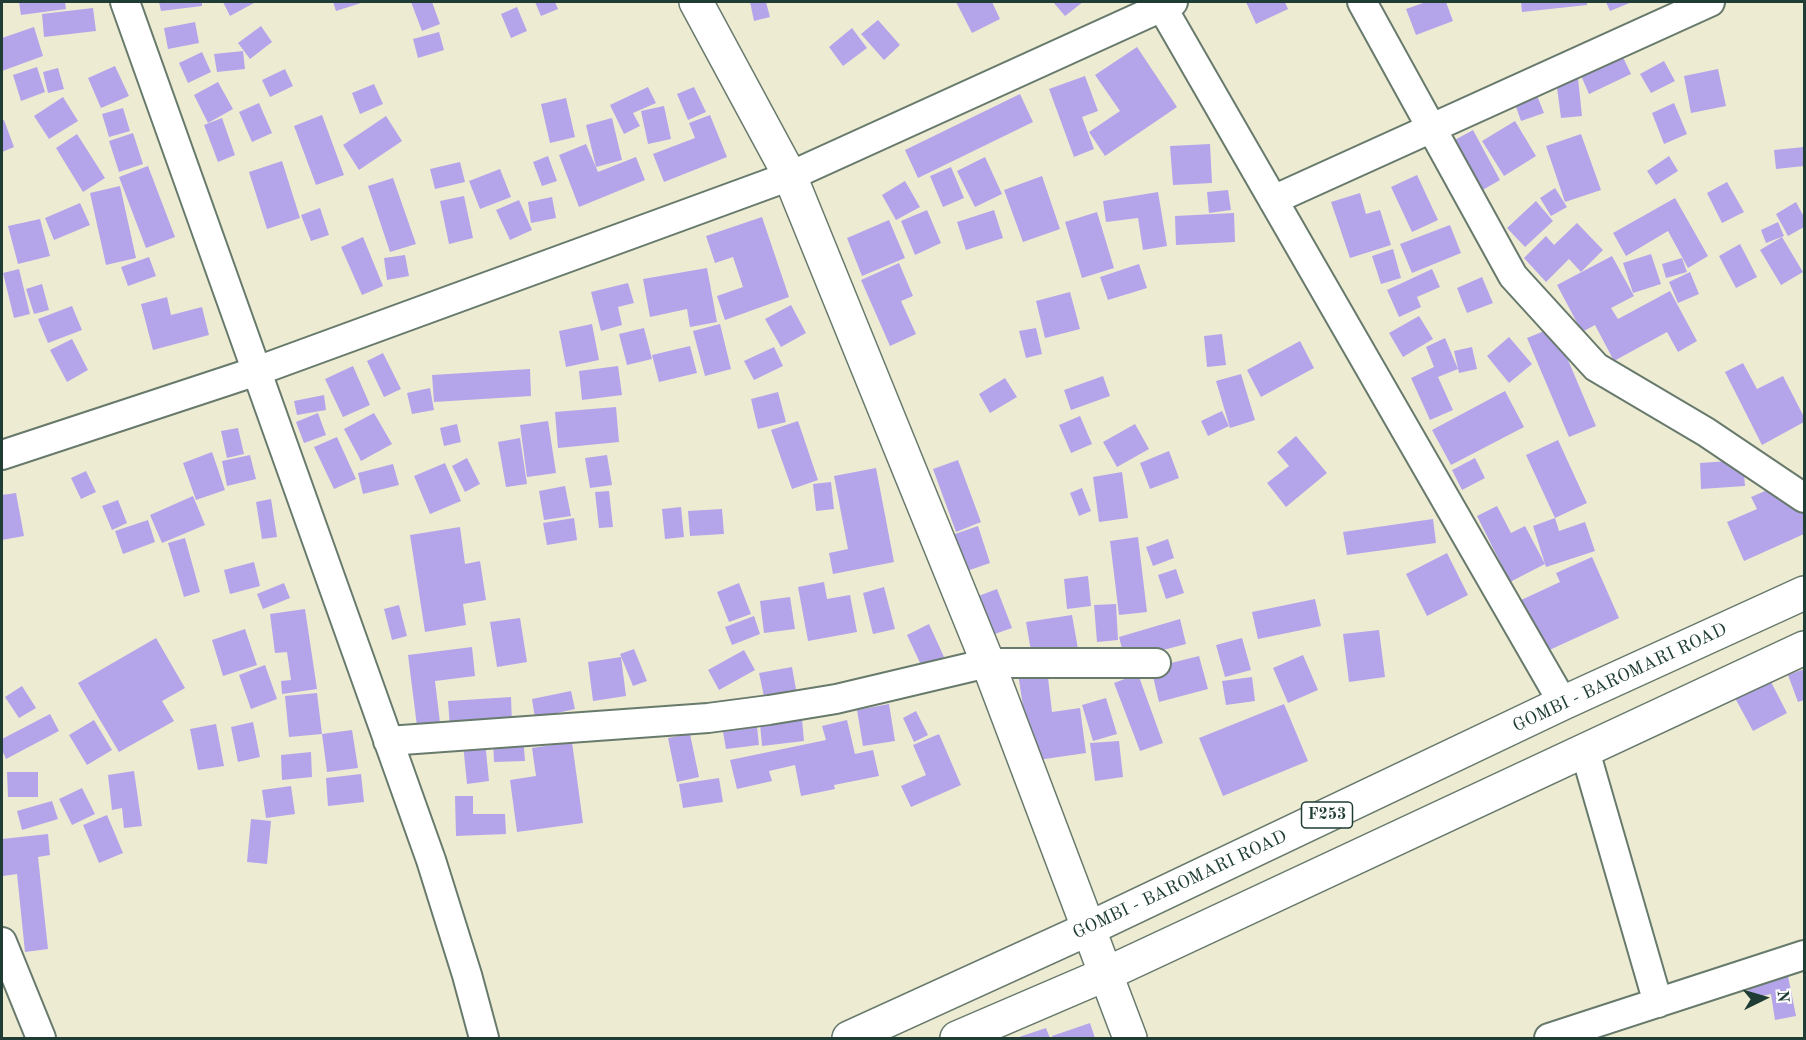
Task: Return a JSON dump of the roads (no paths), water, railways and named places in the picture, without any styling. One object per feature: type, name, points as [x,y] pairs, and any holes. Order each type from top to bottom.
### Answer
[{"type":"main road","points":[[696,2],[790,176],[988,663],[1130,1038]]},
{"type":"main road","name":"GOMBI - BAROMARI ROAD","points":[[849,1038],[1088,929],[1563,703],[1804,593]]},
{"type":"main road","points":[[957,1038],[1106,974],[1804,648]]},
{"type":"street","points":[[125,2],[431,860],[484,1038]]},
{"type":"street","points":[[1362,2],[1513,276],[1596,367],[1706,432],[1804,498]]},
{"type":"street","points":[[1273,200],[1710,2]]},
{"type":"street","points":[[2,454],[257,371],[790,176],[1130,11],[1167,4],[1273,200],[1563,703]]},
{"type":"street","points":[[388,741],[708,718],[836,699],[988,663],[1155,663]]},
{"type":"street","points":[[1585,751],[1658,1003]]},
{"type":"street","points":[[2,942],[41,1038]]},
{"type":"street","points":[[1549,1038],[1804,955]]}]
